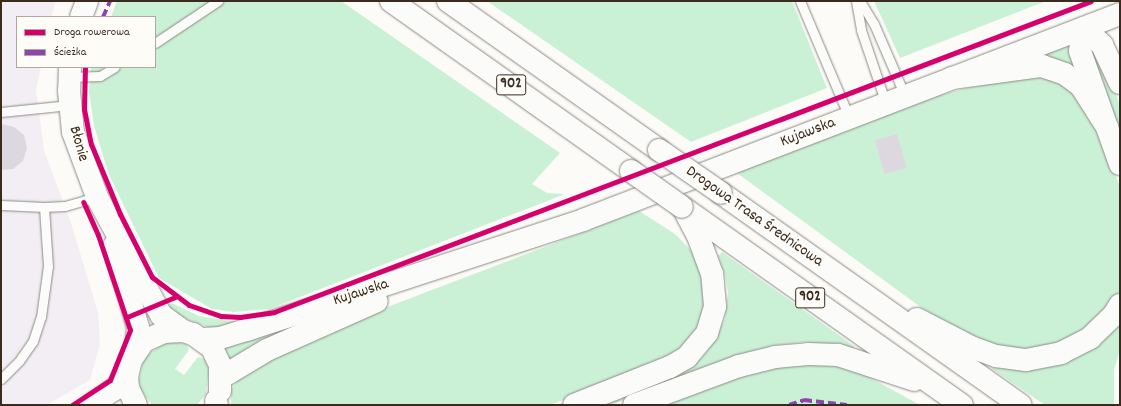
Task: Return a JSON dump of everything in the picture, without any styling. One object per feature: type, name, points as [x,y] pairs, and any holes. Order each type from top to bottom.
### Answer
[{"type":"main road","points":[[81,16],[87,1]]},
{"type":"main road","name":"Drogowa Trasa Średnicowa","points":[[391,1],[962,405]]},
{"type":"main road","name":"Drogowa Trasa Średnicowa","points":[[448,1],[1020,405]]},
{"type":"main road","name":"Kujawska","points":[[136,351],[155,335],[193,335],[220,338],[496,251],[583,220],[1120,14]]},
{"type":"main road","points":[[1084,28],[1102,44],[1120,83]]},
{"type":"main road","points":[[1084,28],[1080,51],[1120,164]]},
{"type":"main road","points":[[952,78],[1042,66],[1066,74],[1081,86],[1107,127]]},
{"type":"main road","name":"Błonie","points":[[70,72],[70,105],[73,132],[106,217],[161,316],[193,335],[217,356],[222,377]]},
{"type":"main road","points":[[574,405],[670,367],[687,357],[707,333],[715,306],[712,274],[698,236],[682,207]]},
{"type":"main road","name":"Błonie","points":[[106,217],[138,327],[136,351],[127,376]]},
{"type":"main road","name":"Kujawska","points":[[222,377],[267,350],[496,251]]},
{"type":"main road","points":[[845,281],[972,348],[996,356],[1026,360],[1061,353],[1090,338],[1120,305]]},
{"type":"main road","points":[[634,405],[739,366],[775,357],[808,354],[838,355],[938,388]]},
{"type":"main road","points":[[92,405],[115,389],[127,376]]},
{"type":"main road","points":[[127,376],[128,388],[136,405]]},
{"type":"main road","points":[[216,404],[222,377]]},
{"type":"lane","points":[[156,42],[218,1]]},
{"type":"lane","points":[[800,1],[849,117]]},
{"type":"lane","points":[[856,1],[861,30],[895,100]]},
{"type":"lane","points":[[860,1],[874,24],[895,100]]},
{"type":"lane","points":[[70,72],[100,76],[113,68]]},
{"type":"lane","points":[[1,112],[70,105]]},
{"type":"lane","points":[[1,205],[44,207],[65,206],[97,197]]},
{"type":"lane","points":[[1,379],[20,362],[33,341],[41,317],[48,266],[44,207]]},
{"type":"shaded area","points":[[1,1],[56,1],[51,16],[16,16],[16,68],[41,68],[36,90],[44,150],[71,223],[98,312],[100,344],[90,380],[47,405],[1,405]]},
{"type":"green space","points":[[117,1],[341,1],[560,153],[532,184],[547,193],[565,194],[269,309],[234,312],[212,309],[159,278],[109,175],[94,126],[89,92],[91,68],[156,68],[156,16],[111,16]]},
{"type":"green space","points":[[487,1],[792,1],[827,88],[691,142]]},
{"type":"green space","points":[[874,1],[1046,1],[900,58]]},
{"type":"green space","points":[[1071,45],[1075,69],[1040,56]]},
{"type":"green space","points":[[1098,47],[1120,105],[1120,137],[1088,49]]},
{"type":"green space","points":[[1037,75],[1072,87],[1102,138],[1120,187],[1120,292],[1096,322],[1071,338],[1041,350],[1005,349],[969,337],[922,308],[737,173],[926,99],[1001,79]]},
{"type":"green space","points":[[639,211],[675,234],[691,250],[704,271],[707,293],[703,317],[689,343],[664,362],[550,405],[231,405],[231,390],[241,375],[332,328]]},
{"type":"green space","points":[[722,252],[854,346],[853,349],[805,342],[770,346],[611,405],[596,405],[677,374],[701,359],[714,342],[725,319],[728,292],[725,275],[718,256]]},
{"type":"green space","points":[[172,303],[199,316],[237,322],[216,330],[175,315],[164,307]]},
{"type":"green space","points":[[328,311],[231,361],[222,343]]},
{"type":"green space","points":[[1120,321],[1120,350],[1114,370],[1114,405],[1045,405],[992,369],[994,366],[1044,367],[1081,355],[1109,334]]},
{"type":"green space","points":[[174,342],[186,344],[189,350],[175,369],[184,375],[198,357],[205,359],[209,370],[206,394],[197,405],[152,405],[141,391],[139,380],[144,358],[162,344]]},
{"type":"green space","points":[[796,363],[828,363],[860,372],[920,405],[664,405],[755,371]]},
{"type":"building","points":[[1,124],[14,127],[24,135],[27,148],[23,161],[13,169],[1,170]]},
{"type":"building","points":[[897,134],[907,168],[885,174],[875,140]]},
{"type":"marked path","points":[[103,16],[110,1]]},
{"type":"marked path","points":[[789,405],[804,400],[847,405]]},
{"type":"cycle path","points":[[85,68],[84,109],[91,144],[120,214],[152,277],[189,305],[221,316],[240,317],[274,312],[1091,1]]},
{"type":"cycle path","points":[[72,405],[110,380],[130,330],[98,235],[83,202]]},
{"type":"cycle path","points":[[127,317],[175,297]]}]
